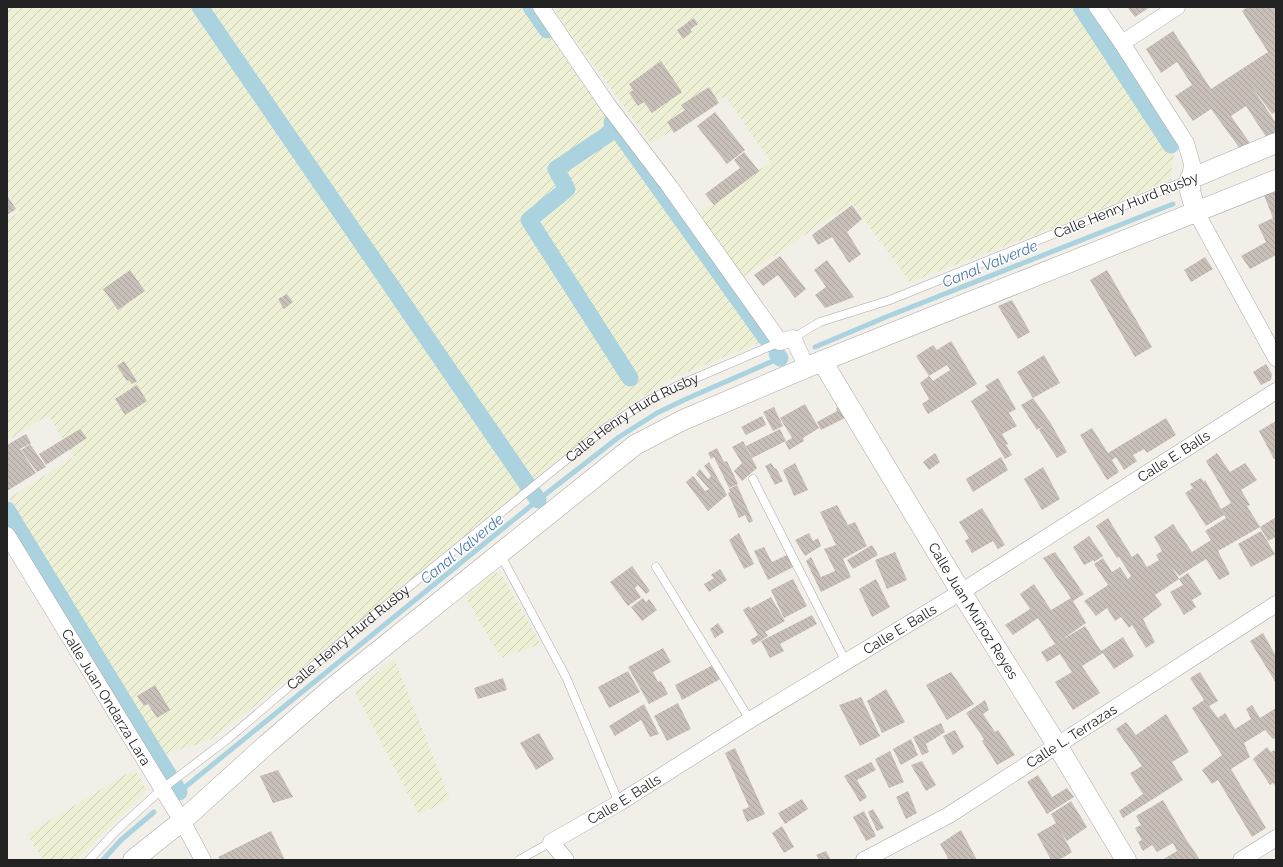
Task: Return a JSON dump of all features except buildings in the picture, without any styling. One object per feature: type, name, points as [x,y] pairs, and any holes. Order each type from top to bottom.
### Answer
[{"type":"street","points":[[541,7],[607,104],[786,340],[814,365]]},
{"type":"street","points":[[1097,7],[1122,43],[1186,143],[1192,164],[1190,191],[1196,212],[1276,358]]},
{"type":"street","points":[[1122,43],[1177,7]]},
{"type":"street","name":"Calle Henry Hurd Rusby","points":[[1190,179],[1276,143]]},
{"type":"street","name":"Calle Henry Hurd Rusby","points":[[133,860],[182,821],[331,689],[635,445],[683,420],[814,365],[1276,180]]},
{"type":"street","name":"Calle Juan Muñoz Reyes","points":[[814,365],[961,592],[1057,744],[1126,860]]},
{"type":"street","name":"Calle E. Balls","points":[[551,842],[619,803],[750,720],[961,592],[1276,391]]},
{"type":"street","name":"Calle Juan Ondarza Lara","points":[[7,535],[182,821],[203,860]]},
{"type":"street","name":"Calle L. Terrazas","points":[[864,860],[949,815],[1276,604]]},
{"type":"street","points":[[1241,860],[1276,838]]},
{"type":"street","points":[[551,842],[566,860]]},
{"type":"lane","name":"Calle Henry Hurd Rusby","points":[[89,860],[116,831],[162,788],[229,738],[353,632],[607,427],[649,400],[677,386],[786,340],[820,322],[890,300],[1190,179]]},
{"type":"lane","points":[[753,479],[846,662]]},
{"type":"lane","points":[[499,553],[566,677],[619,803]]},
{"type":"lane","points":[[656,567],[750,720]]},
{"type":"lane","name":"Calle E. Balls","points":[[519,860],[551,842]]},
{"type":"green space","points":[[7,7],[534,7],[768,339],[668,380],[606,421],[246,713],[208,741],[162,755],[125,696],[9,498],[74,457],[48,415],[7,441],[7,220],[19,212],[7,192]]},
{"type":"green space","points":[[552,7],[1087,7],[1176,142],[1170,181],[1064,224],[910,282],[852,203],[743,277],[696,214],[771,162],[725,96],[651,144]]},
{"type":"green space","points":[[492,573],[499,573],[504,579],[541,644],[501,658],[465,597]]},
{"type":"green space","points":[[394,658],[450,799],[419,815],[355,692]]},
{"type":"green space","points":[[135,769],[147,790],[77,860],[43,860],[27,834]]},
{"type":"waterway","points":[[200,7],[538,500]]},
{"type":"waterway","points":[[531,7],[547,30]]},
{"type":"waterway","points":[[1081,7],[1171,145]]},
{"type":"waterway","points":[[612,122],[766,338]]},
{"type":"waterway","points":[[616,129],[556,169],[567,189],[529,220],[630,378]]},
{"type":"waterway","name":"Canal Valverde","points":[[815,347],[886,317],[1173,204]]},
{"type":"waterway","name":"Canal Valverde","points":[[777,354],[780,358]]},
{"type":"waterway","name":"Canal Valverde","points":[[179,792],[538,500],[619,437],[657,413],[780,358]]},
{"type":"waterway","points":[[7,510],[179,792]]},
{"type":"waterway","name":"Canal Valverde","points":[[103,860],[121,840],[154,812]]}]
